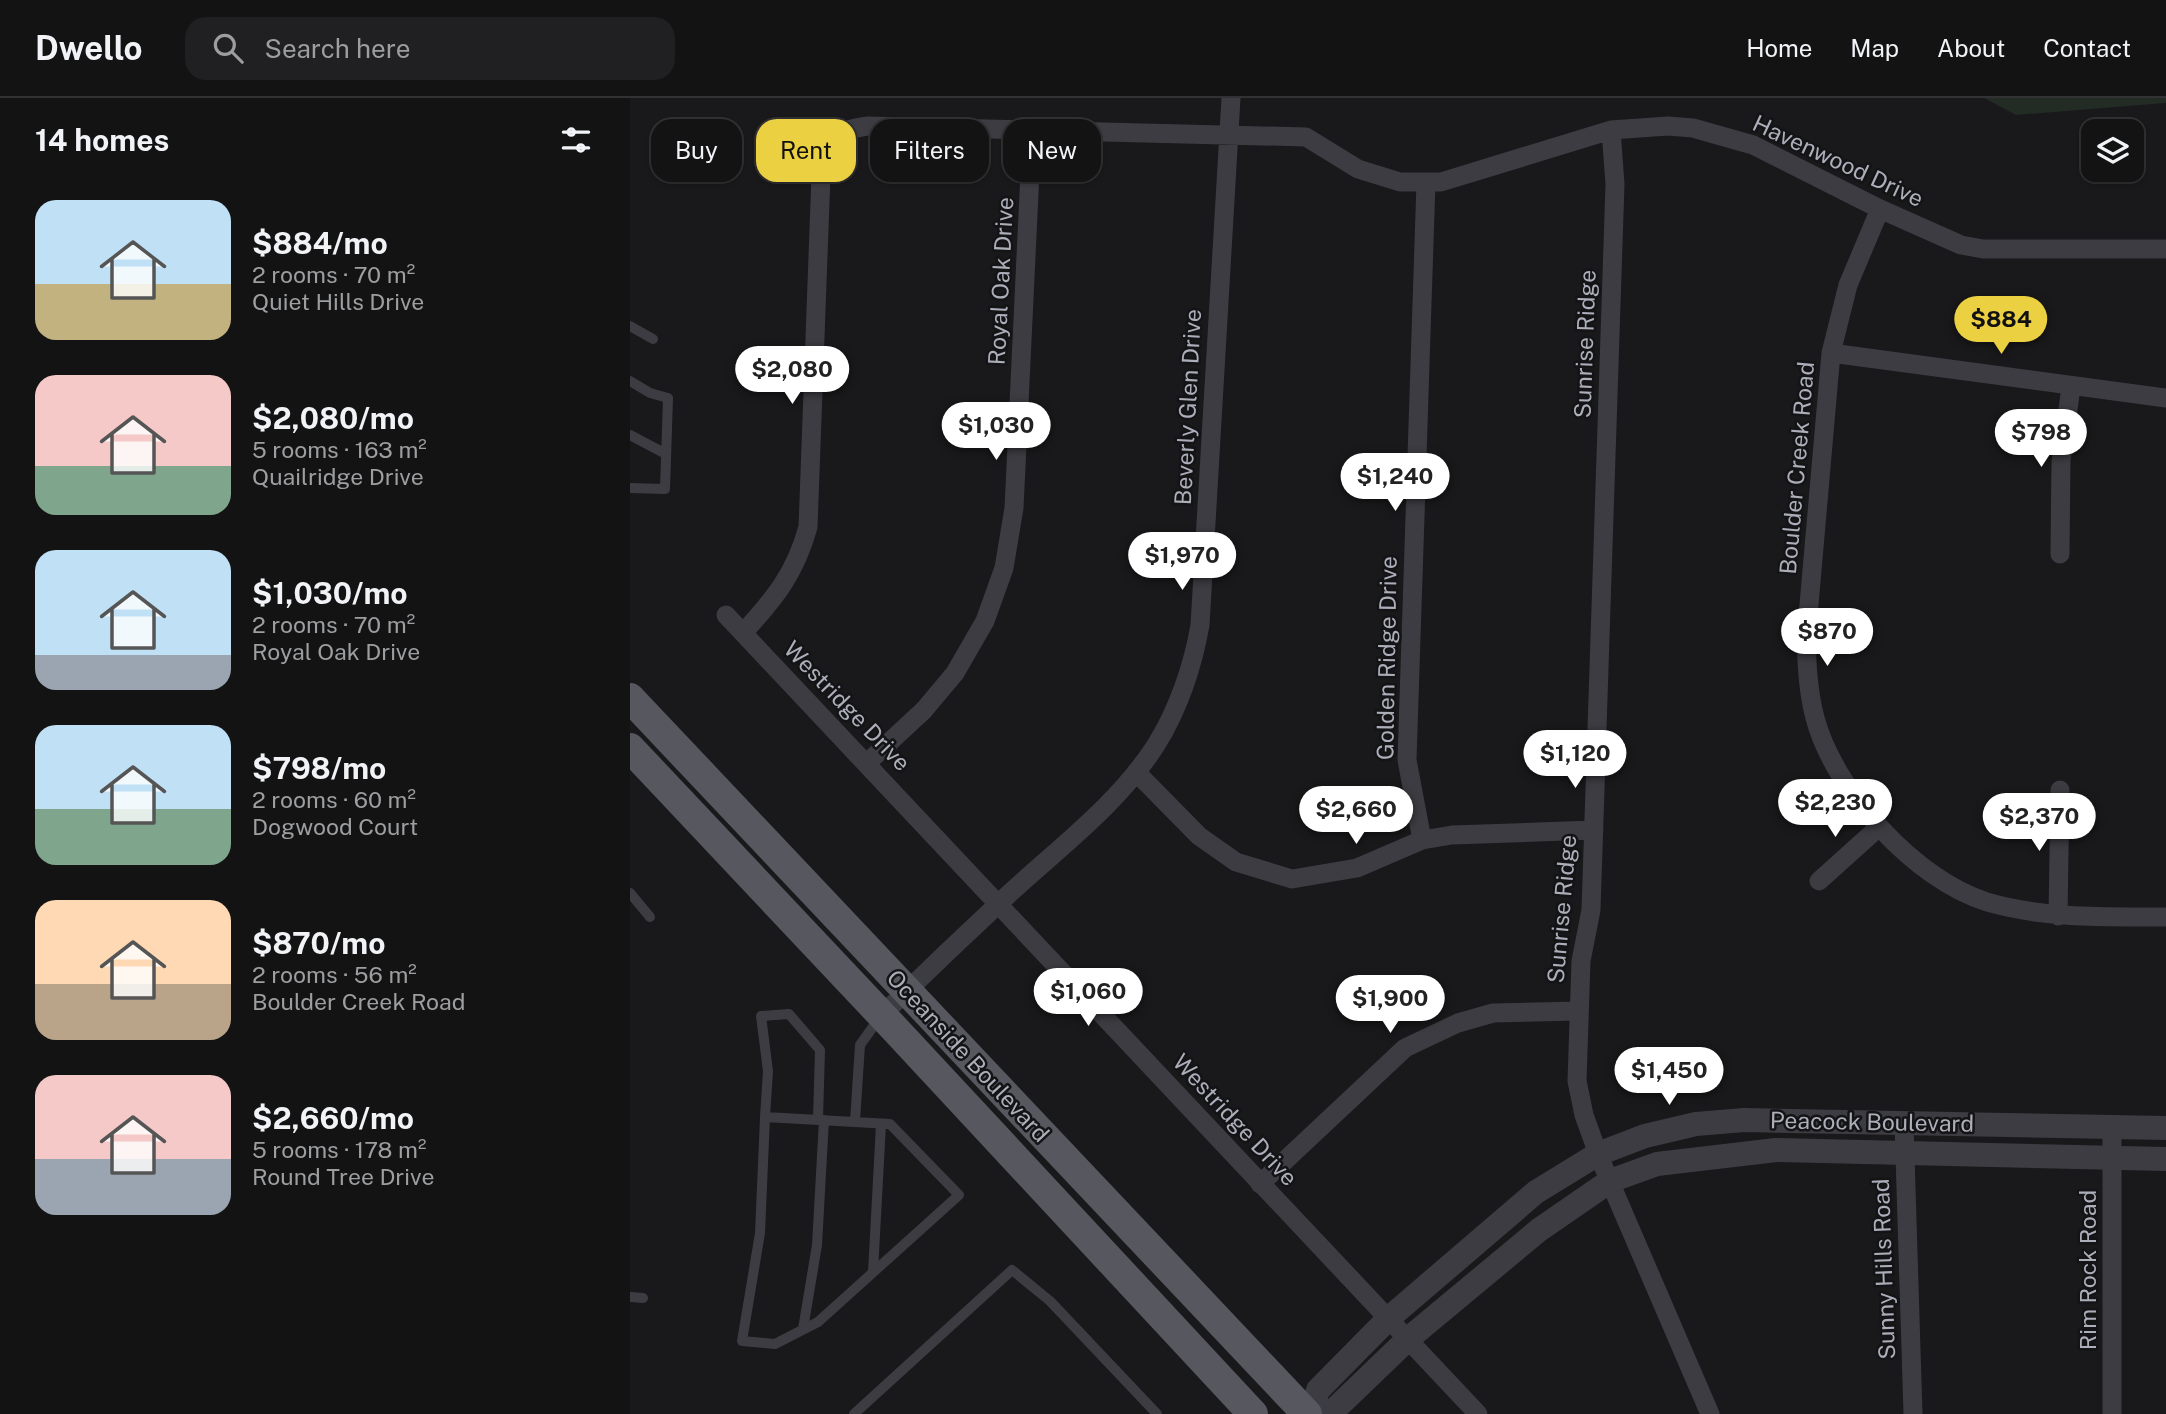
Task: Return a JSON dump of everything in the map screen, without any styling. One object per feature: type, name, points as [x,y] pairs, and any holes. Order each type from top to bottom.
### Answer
[{"type":"main road","name":"Oceanside Boulevard","points":[[630,698],[1309,1414]]},
{"type":"main road","name":"Oceanside Boulevard","points":[[630,748],[1253,1414]]},
{"type":"street","name":"Beverly Glen Drive","points":[[882,1015],[1090,820],[1136,772],[1157,743],[1177,702],[1196,651],[1200,625],[1231,98]]},
{"type":"street","name":"Havenwood Drive","points":[[743,633],[776,597],[800,556],[808,527],[821,175],[830,142],[847,129],[868,126],[1003,130]]},
{"type":"street","name":"Havenwood Drive","points":[[1101,133],[1306,137],[1358,169],[1400,182],[1441,183],[1611,130],[1668,126],[1693,128],[1753,145],[1880,209],[1961,245],[1983,249],[2166,249]]},
{"type":"street","name":"Sunrise Ridge","points":[[1611,130],[1615,184],[1594,830],[1591,910],[1581,961],[1577,1080],[1584,1115],[1598,1154],[1710,1414]]},
{"type":"street","name":"Royal Oak Drive","points":[[867,763],[924,710],[955,673],[985,621],[1004,568],[1014,508],[1030,182]]},
{"type":"street","name":"Golden Ridge Drive","points":[[1422,840],[1407,760],[1426,182]]},
{"type":"street","name":"Boulder Creek Road","points":[[1880,209],[1847,285],[1831,353],[1806,639],[1807,681],[1815,720],[1828,750],[1860,806],[1903,851],[1942,880],[1986,901],[2058,916],[2166,917]]},
{"type":"street","points":[[1831,353],[2166,398]]},
{"type":"street","points":[[2060,554],[2061,461],[2071,387]]},
{"type":"street","name":"Westridge Drive","points":[[726,615],[1478,1414]]},
{"type":"street","points":[[1136,772],[1199,836],[1236,862],[1292,879],[1357,868],[1422,840],[1452,835],[1594,830]]},
{"type":"street","points":[[2058,916],[2060,790]]},
{"type":"street","points":[[1819,881],[1879,827]]},
{"type":"street","points":[[1260,1184],[1405,1048],[1458,1023],[1493,1013],[1578,1011]]},
{"type":"street","name":"Peacock Boulevard","points":[[1309,1414],[1318,1390],[1389,1318],[1536,1192],[1598,1154],[1645,1136],[1696,1124],[1744,1120],[2166,1128]]},
{"type":"street","name":"Sunny Hills Road","points":[[1904,1123],[1913,1414]]},
{"type":"street","name":"Rim Rock Road","points":[[2112,1126],[2112,1414]]},
{"type":"street","name":"Peacock Boulevard","points":[[1325,1414],[1331,1413],[1408,1339],[1539,1230],[1610,1181],[1657,1164],[1776,1150],[2166,1159]]},
{"type":"lane","points":[[630,326],[653,339]]},
{"type":"lane","points":[[630,381],[650,393],[668,398],[665,489],[630,488]]},
{"type":"lane","points":[[630,435],[666,454]]},
{"type":"lane","points":[[630,893],[650,917]]},
{"type":"lane","points":[[765,1116],[821,1119],[855,1121],[890,1124],[959,1195],[818,1322],[775,1344],[742,1341],[760,1233],[765,1116],[768,1071],[761,1016],[789,1014],[820,1050],[821,1119],[817,1245],[803,1329]]},
{"type":"lane","points":[[855,1121],[860,1045],[882,1015]]},
{"type":"lane","points":[[873,1272],[881,1124]]},
{"type":"lane","points":[[854,1414],[1012,1270],[1050,1301],[1157,1414]]},
{"type":"lane","points":[[630,1297],[643,1298]]},
{"type":"shaded area","points":[[1984,98],[2166,98],[2166,103],[2016,115]]}]
